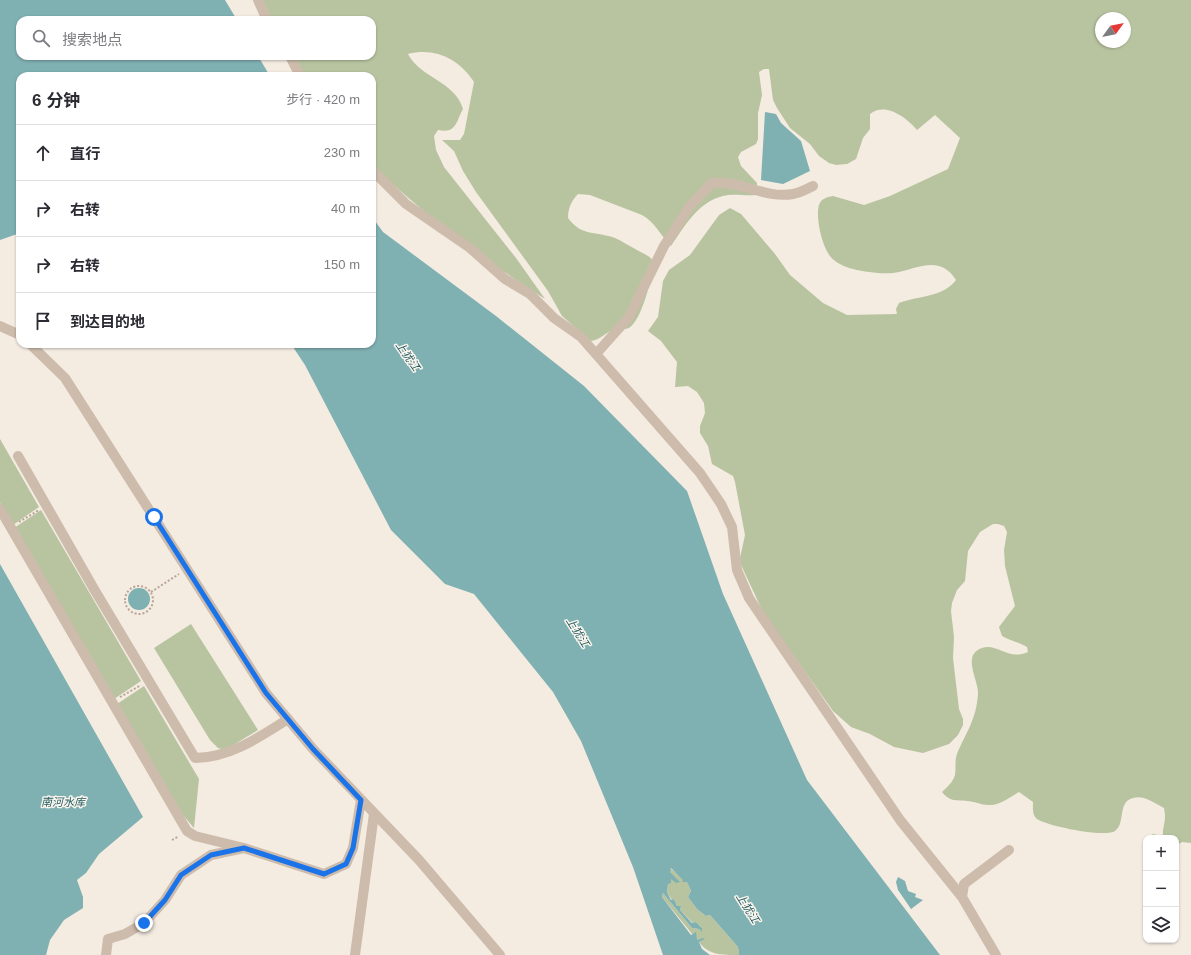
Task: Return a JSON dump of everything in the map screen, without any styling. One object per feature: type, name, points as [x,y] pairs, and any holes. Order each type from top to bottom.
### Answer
[{"type":"street","points":[[258,0],[264,16]]},
{"type":"street","points":[[292,60],[298,72]]},
{"type":"street","points":[[376,174],[406,204],[470,248],[505,279],[530,294],[554,318],[581,337],[700,472],[721,504],[732,527],[737,570],[749,598],[900,820],[962,897],[996,955]]},
{"type":"street","points":[[596,354],[630,317],[664,246],[690,206],[712,183],[725,182],[775,196],[795,194],[813,186]]},
{"type":"street","points":[[0,326],[16,333]]},
{"type":"street","points":[[34,348],[65,378],[266,693],[313,749],[419,860],[500,955]]},
{"type":"street","points":[[18,456],[195,758],[209,758],[253,742],[288,719]]},
{"type":"street","points":[[0,509],[111,703],[187,831],[194,836],[244,848],[324,874],[346,864],[353,848],[361,800]]},
{"type":"street","points":[[355,955],[374,814]]},
{"type":"street","points":[[106,955],[108,939],[125,934],[144,923],[165,900],[181,875],[211,855],[244,848]]},
{"type":"street","points":[[962,897],[964,884],[1009,850]]},
{"type":"path","points":[[11,527],[46,505]]},
{"type":"path","points":[[151,592],[187,569]]},
{"type":"path","points":[[143,586],[151,592],[153,601],[146,612],[137,614],[129,609],[125,601],[127,592],[130,589],[143,586]]},
{"type":"path","points":[[111,703],[148,680]]},
{"type":"green space","points":[[263,0],[1191,0],[1191,843],[1182,842],[1179,844],[1179,835],[1163,835],[1165,817],[1164,808],[1149,800],[1137,797],[1128,800],[1125,804],[1120,823],[1115,831],[1100,833],[1063,828],[1037,819],[1033,809],[1033,802],[1019,792],[1001,803],[988,805],[970,801],[953,800],[942,792],[954,778],[957,754],[975,712],[978,689],[972,669],[972,662],[976,651],[988,647],[1014,654],[1028,652],[1027,647],[1002,636],[999,627],[1015,606],[1005,566],[1004,550],[1007,532],[1004,526],[993,524],[980,532],[968,551],[965,581],[957,590],[952,603],[951,611],[954,637],[953,658],[959,709],[963,719],[963,725],[958,735],[949,744],[923,753],[894,747],[870,734],[851,727],[833,711],[764,614],[741,565],[740,558],[745,535],[733,476],[712,464],[708,446],[700,433],[700,426],[705,413],[704,403],[697,392],[688,386],[675,387],[677,362],[661,341],[648,331],[658,317],[663,281],[669,270],[690,255],[719,215],[730,208],[741,214],[775,254],[790,275],[823,303],[847,315],[897,314],[896,309],[899,303],[945,290],[956,280],[942,267],[935,265],[927,265],[893,273],[883,273],[848,268],[840,264],[830,256],[823,243],[819,226],[818,211],[821,201],[826,198],[833,196],[864,205],[890,196],[948,169],[960,138],[935,115],[917,130],[907,120],[889,110],[876,111],[870,114],[870,129],[863,138],[856,159],[847,164],[836,165],[829,163],[819,156],[810,144],[790,128],[773,100],[769,69],[764,69],[759,72],[762,95],[758,113],[758,139],[756,144],[741,152],[738,157],[741,166],[757,183],[756,195],[728,195],[718,197],[709,202],[688,221],[671,246],[654,225],[642,215],[590,195],[578,194],[573,199],[569,208],[568,218],[573,224],[584,231],[618,239],[646,255],[654,262],[646,298],[634,323],[629,328],[613,330],[591,341],[562,316],[548,291],[476,192],[463,171],[454,151],[442,140],[460,140],[464,134],[474,82],[468,74],[454,61],[437,54],[418,52],[408,54],[413,62],[421,69],[453,92],[463,109],[455,126],[449,130],[438,130],[434,136],[436,150],[444,167],[516,258],[545,299],[456,237],[414,203],[376,169],[376,72],[302,72],[297,60],[376,60],[376,16],[270,16]]},
{"type":"green space","points":[[0,439],[39,507],[13,525],[0,503]]},
{"type":"green space","points":[[41,510],[141,681],[114,699],[14,528]]},
{"type":"green space","points":[[191,624],[258,730],[225,750],[218,748],[210,740],[154,648]]},
{"type":"green space","points":[[144,686],[199,779],[194,828],[183,815],[117,704]]},
{"type":"green space","points":[[670,868],[687,882],[691,891],[688,897],[697,909],[706,916],[710,915],[738,947],[739,955],[721,954],[707,950],[699,942],[704,939],[697,940],[662,897],[663,893],[692,928],[699,929],[701,931],[702,928],[696,922],[693,923],[680,910],[681,906],[677,906],[674,899],[672,900],[667,892]]},
{"type":"water","points":[[0,0],[225,0],[235,16],[16,16],[16,60],[260,60],[268,72],[16,72],[16,234],[0,240]]},
{"type":"water","points":[[765,112],[776,114],[781,123],[801,141],[810,171],[783,184],[761,180]]},
{"type":"water","name":"上犹江","points":[[376,222],[383,232],[496,316],[584,386],[687,491],[723,594],[807,780],[940,955],[739,955],[738,947],[710,915],[706,916],[697,909],[688,897],[691,891],[687,882],[682,882],[683,880],[671,868],[670,872],[680,882],[676,883],[671,879],[671,883],[668,884],[667,892],[671,900],[674,899],[677,906],[681,906],[680,910],[692,923],[696,922],[702,928],[702,932],[699,929],[692,928],[663,893],[662,897],[691,935],[696,932],[697,940],[703,938],[705,939],[699,942],[702,949],[710,955],[663,955],[633,867],[581,741],[553,692],[474,594],[445,584],[391,530],[305,365],[294,348],[376,348]]},
{"type":"water","name":"南河水库","points":[[0,564],[143,817],[99,854],[86,873],[77,880],[83,897],[83,908],[64,920],[50,940],[46,955],[0,955]]},
{"type":"water","points":[[139,588],[147,591],[150,599],[147,607],[139,610],[131,607],[128,599],[131,591]]},
{"type":"water","points":[[898,877],[905,881],[908,891],[916,894],[915,897],[923,900],[911,909],[898,890],[896,882]]},
{"type":"route","points":[[144,923],[165,900],[181,875],[211,855],[244,848],[324,874],[346,864],[353,848],[361,800],[313,749],[266,693],[154,517]]}]
